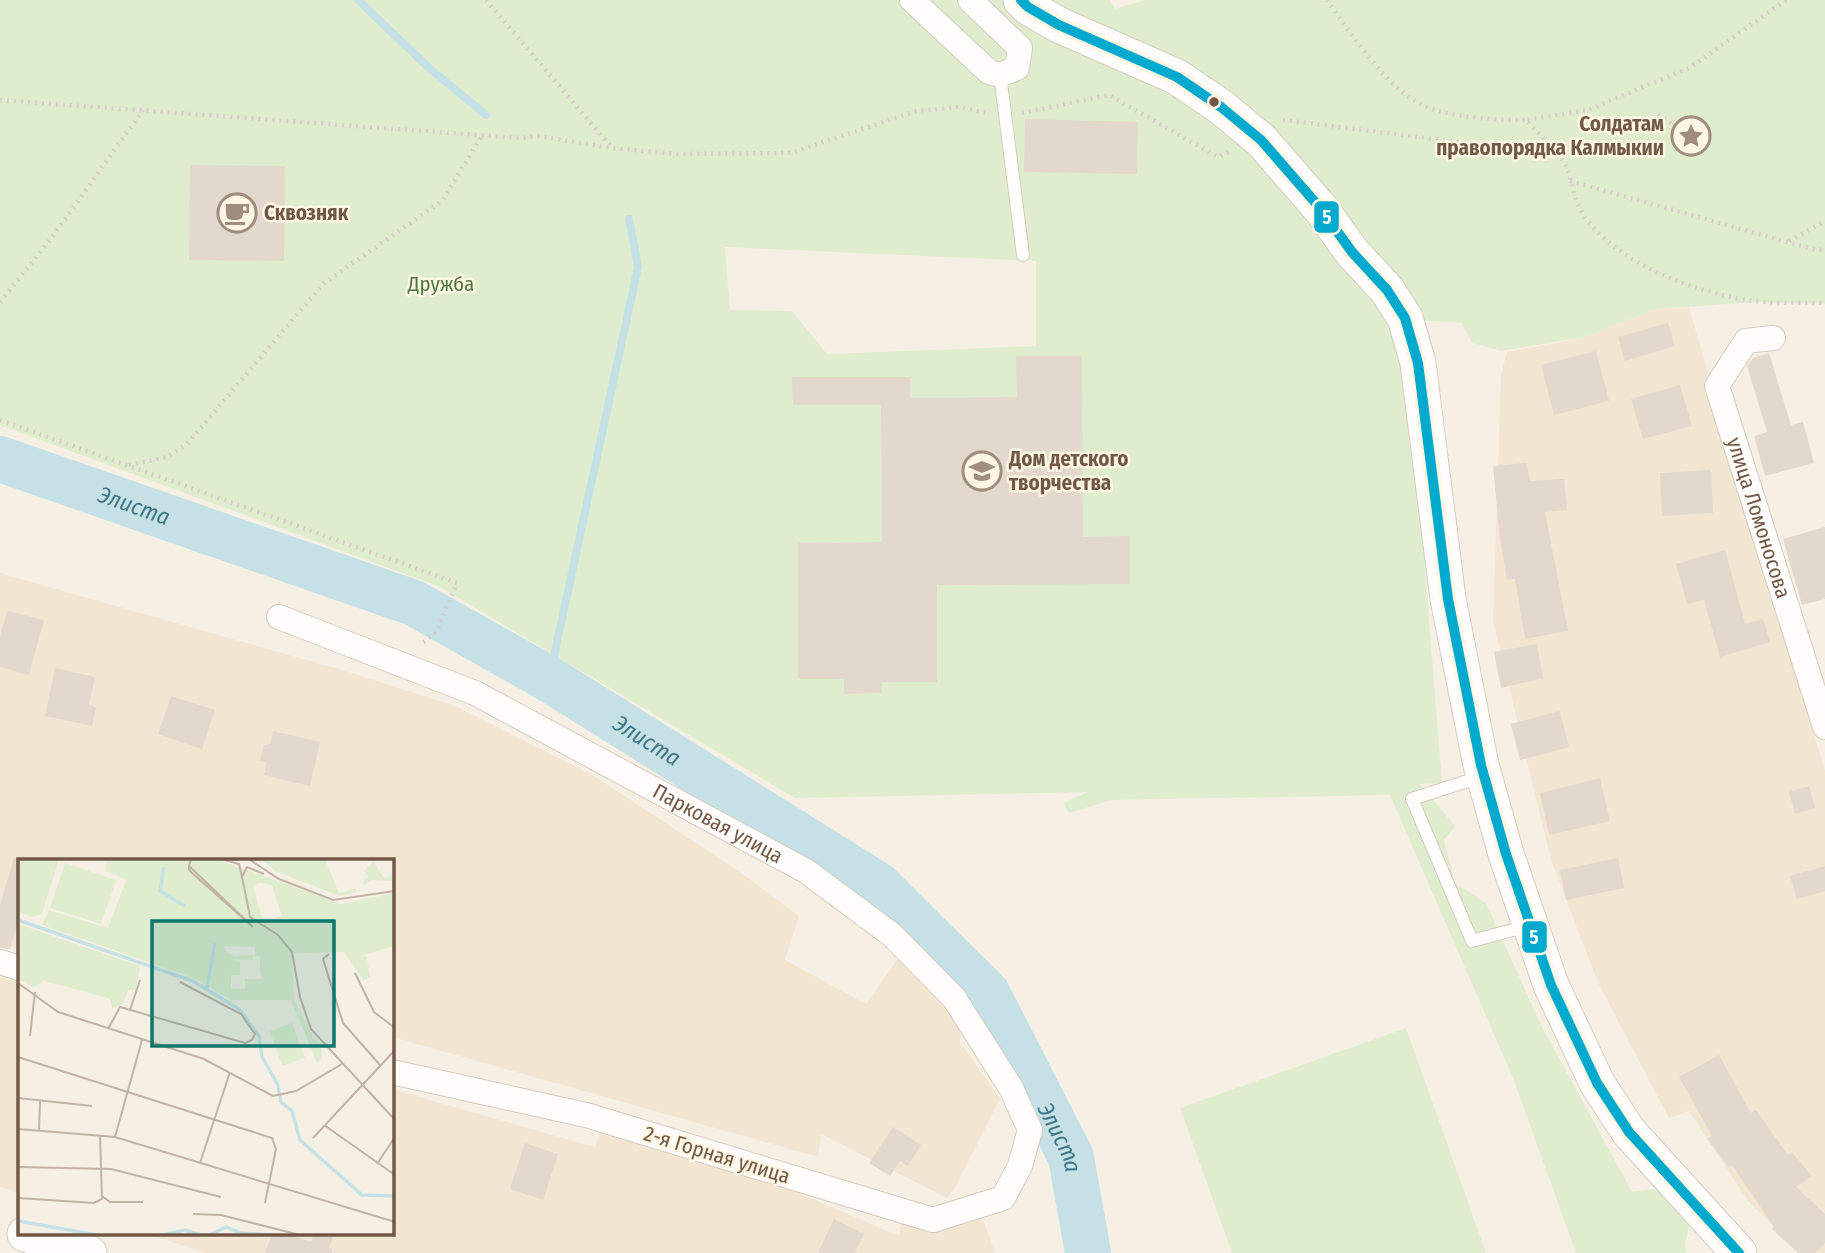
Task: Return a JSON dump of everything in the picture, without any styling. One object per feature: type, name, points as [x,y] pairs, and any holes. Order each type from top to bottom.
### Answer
[{"type":"main road","points":[[1033,4],[1059,25],[1177,77],[1221,107],[1261,140],[1321,209],[1352,252],[1387,290],[1405,318],[1418,363],[1439,538],[1459,662],[1484,776],[1506,854],[1550,985],[1597,1083],[1629,1132],[1740,1253]]},
{"type":"main road","points":[[0,1226],[18,1232]]},
{"type":"main road","points":[[32,1236],[89,1253]]},
{"type":"street","points":[[912,0],[989,72],[1000,75],[1017,68],[1020,48],[970,0]]},
{"type":"street","name":"улица Ломоносова","points":[[1773,338],[1746,341],[1717,386],[1825,727]]},
{"type":"street","name":"Парковая улица","points":[[279,617],[475,693],[806,871],[892,935],[954,998],[1011,1088],[1030,1130],[1020,1166]]},
{"type":"street","points":[[0,962],[18,968]]},
{"type":"street","name":"2-я Горная улица","points":[[394,1072],[586,1115],[933,1220],[1003,1199],[1020,1166]]},
{"type":"lane","points":[[1000,75],[1023,255]]},
{"type":"lane","points":[[1484,776],[1412,799],[1472,941],[1530,925]]},
{"type":"path","points":[[486,0],[611,148]]},
{"type":"path","points":[[1327,0],[1360,48],[1401,91],[1432,110],[1499,120],[1526,120],[1588,110],[1691,67],[1786,0]]},
{"type":"path","points":[[0,100],[520,138],[540,136],[611,148],[677,154],[791,153],[916,111],[960,107],[1005,116],[1109,95],[1218,157],[1261,140],[1280,120],[1491,146],[1550,148]]},
{"type":"path","points":[[0,302],[53,236],[143,110]]},
{"type":"path","points":[[1658,114],[1679,129]]},
{"type":"path","points":[[1526,120],[1566,166],[1573,195],[1583,214],[1598,232],[1634,259],[1710,293],[1757,302],[1825,303]]},
{"type":"path","points":[[127,465],[167,457],[187,444],[324,283],[442,201],[483,134]]},
{"type":"path","points":[[1570,181],[1816,250],[1825,249]]},
{"type":"path","points":[[1788,241],[1825,221]]},
{"type":"path","points":[[0,420],[457,583],[437,631]]},
{"type":"shaded area","points":[[1689,307],[1825,771],[1825,1253],[1800,1253],[1748,1201],[1689,1111],[1669,1118],[1598,983],[1551,860],[1493,621],[1501,375],[1507,352],[1585,337],[1655,309]]},
{"type":"shaded area","points":[[0,573],[349,672],[455,706],[591,774],[740,872],[799,916],[785,960],[866,1004],[899,957],[960,1024],[960,1042],[1000,1099],[956,1186],[947,1198],[821,1134],[818,1157],[394,1038],[394,859],[18,859],[18,950],[0,945]]},
{"type":"shaded area","points":[[0,977],[18,982],[18,1193],[0,1187]]},
{"type":"shaded area","points":[[394,1090],[595,1147],[600,1130],[776,1183],[899,1236],[902,1218],[982,1216],[995,1253],[207,1253],[153,1236],[394,1236]]},
{"type":"green space","name":"Дружба","points":[[0,0],[1110,0],[1115,9],[1145,0],[1825,0],[1825,304],[1757,302],[1655,309],[1585,337],[1501,351],[1472,343],[1462,323],[1405,319],[1442,783],[1420,784],[1455,826],[1444,840],[1455,883],[1486,903],[1541,1025],[1632,1192],[1659,1188],[1691,1218],[1685,1243],[1686,1253],[1576,1253],[1513,1078],[1390,795],[1112,800],[1069,813],[1063,803],[1088,792],[795,798],[440,587],[0,425]],"holes":[[[725,247],[1036,261],[1036,346],[827,354],[792,311],[730,310]],[[1017,357],[1083,537],[1130,537],[937,585],[937,682],[882,682],[882,693],[844,694],[844,679],[798,678],[798,543],[882,542],[881,405],[793,405],[793,378],[910,377],[910,398],[1017,397]]]},
{"type":"green space","points":[[1406,1028],[1486,1253],[1232,1253],[1180,1108]]},
{"type":"building","points":[[1025,119],[1138,122],[1137,174],[1024,172]]},
{"type":"building","name":"Сквозняк","points":[[190,165],[285,166],[284,261],[189,260]]},
{"type":"building","points":[[1668,323],[1675,346],[1625,361],[1618,337]]},
{"type":"building","points":[[1596,351],[1609,401],[1554,415],[1541,365]]},
{"type":"building","points":[[1769,353],[1791,425],[1803,422],[1814,463],[1765,476],[1754,436],[1767,432],[1747,366],[1753,358]]},
{"type":"building","name":"Дом детского творчества","points":[[1016,356],[1082,356],[1083,537],[1130,536],[1130,584],[937,585],[937,682],[882,682],[882,693],[844,694],[844,679],[798,679],[798,543],[882,542],[881,405],[793,405],[792,377],[910,377],[910,398],[1017,397]]},
{"type":"building","points":[[1680,385],[1692,426],[1643,439],[1631,399]]},
{"type":"building","points":[[1527,463],[1530,481],[1564,479],[1567,510],[1545,512],[1568,631],[1525,639],[1515,579],[1507,580],[1493,466]]},
{"type":"building","points":[[1711,470],[1713,513],[1662,516],[1660,473]]},
{"type":"building","points":[[1825,527],[1825,599],[1802,605],[1783,539]]},
{"type":"building","points":[[1725,550],[1745,624],[1763,619],[1770,642],[1720,657],[1704,600],[1687,604],[1676,564]]},
{"type":"building","points":[[7,611],[44,620],[29,675],[0,667],[0,637]]},
{"type":"building","points":[[1537,644],[1543,678],[1501,688],[1494,652]]},
{"type":"building","points":[[55,668],[95,677],[89,705],[96,707],[92,726],[45,716]]},
{"type":"building","points":[[171,696],[215,710],[202,749],[158,734]]},
{"type":"building","points":[[1560,711],[1569,747],[1520,760],[1511,724]]},
{"type":"building","points":[[273,731],[320,742],[310,786],[264,775],[267,762],[260,761],[264,745],[270,744]]},
{"type":"building","points":[[1600,778],[1610,821],[1549,835],[1540,793]]},
{"type":"building","points":[[1809,786],[1815,808],[1795,814],[1789,792]]},
{"type":"building","points":[[14,858],[19,859],[18,921],[10,949],[0,948],[0,905]]},
{"type":"building","points":[[1618,858],[1624,888],[1566,900],[1560,870]]},
{"type":"building","points":[[1825,866],[1825,891],[1797,899],[1790,876]]},
{"type":"building","points":[[1719,1055],[1751,1113],[1756,1110],[1788,1155],[1792,1152],[1812,1176],[1796,1187],[1825,1214],[1825,1243],[1815,1253],[1798,1253],[1772,1229],[1774,1227],[1732,1165],[1729,1167],[1707,1139],[1712,1136],[1679,1077]]},
{"type":"building","points":[[893,1127],[921,1145],[908,1166],[900,1161],[890,1176],[869,1163]]},
{"type":"building","points":[[525,1143],[558,1154],[543,1200],[510,1189]]},
{"type":"building","points":[[834,1219],[864,1234],[855,1253],[818,1253]]},
{"type":"building","points":[[271,1236],[292,1236],[311,1242],[313,1236],[333,1236],[329,1248],[332,1253],[265,1253]]},
{"type":"waterway","points":[[358,0],[428,67],[486,115]]},
{"type":"waterway","points":[[549,679],[638,267],[629,219]]},
{"type":"waterway","name":"Элиста","points":[[0,459],[414,603],[549,679],[878,885],[987,993],[1071,1157],[1088,1253]]},
{"type":"transit line","name":"5","points":[[1021,0],[1059,25],[1177,77],[1221,107],[1261,140],[1321,209],[1352,252],[1387,290],[1405,318],[1418,363],[1448,599],[1481,765],[1506,854],[1551,985],[1597,1083],[1629,1132],[1739,1253]]},
{"type":"place","name":"Солдатам правопорядка Калмыкии","points":[[1691,136]]},
{"type":"place","name":"Сквозняк","points":[[237,213]]},
{"type":"place","name":"Дом детского творчества","points":[[982,471]]}]
